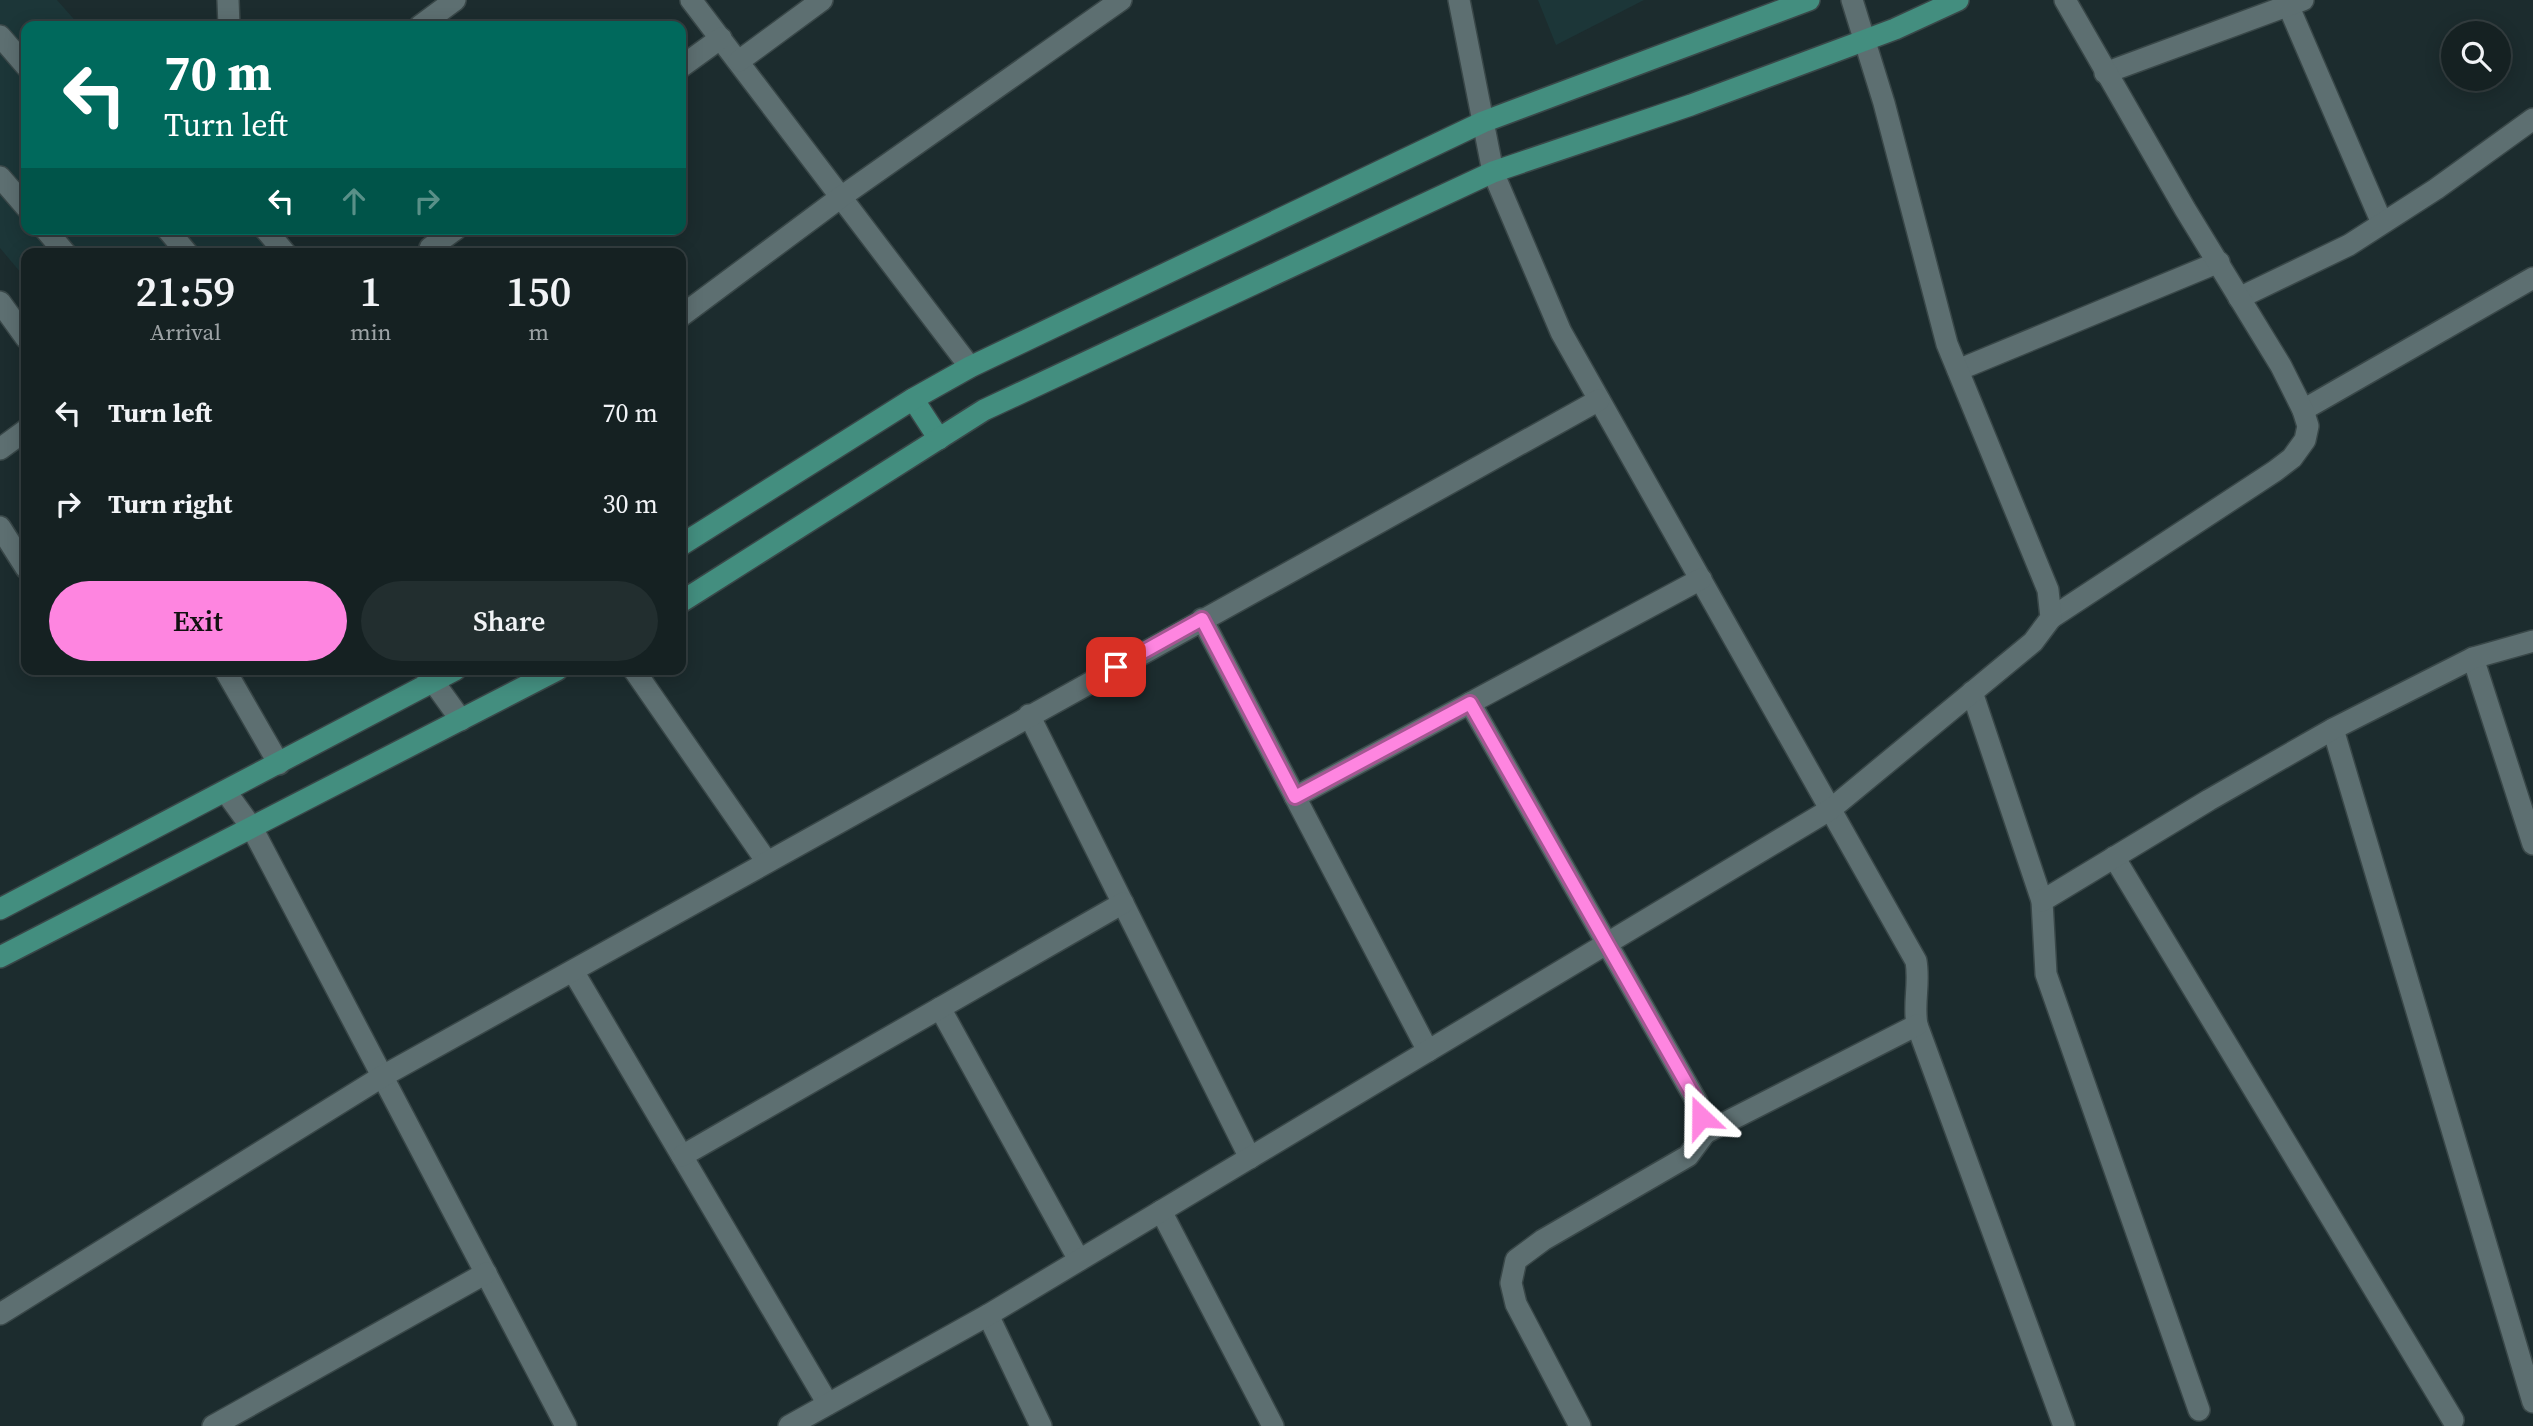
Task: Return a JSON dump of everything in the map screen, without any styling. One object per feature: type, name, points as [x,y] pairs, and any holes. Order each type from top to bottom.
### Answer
[{"type":"main road","points":[[686,542],[913,399],[971,367],[1483,122],[1809,0]]},
{"type":"main road","points":[[686,599],[984,410],[1493,172],[1691,106],[1895,29],[1958,0]]},
{"type":"main road","points":[[913,399],[939,439]]},
{"type":"main road","points":[[0,957],[545,675]]},
{"type":"main road","points":[[0,909],[279,764],[429,676]]},
{"type":"street","points":[[228,0],[229,21]]},
{"type":"street","points":[[427,21],[455,0]]},
{"type":"street","points":[[691,0],[971,367]]},
{"type":"street","points":[[739,61],[822,0]]},
{"type":"street","points":[[686,312],[841,197],[1121,0]]},
{"type":"street","points":[[1459,0],[1493,172],[1561,332],[1916,961],[1919,979],[1914,1009],[1917,1025],[2063,1426]]},
{"type":"street","points":[[1852,0],[1884,103],[1947,344],[2048,590],[2051,618]]},
{"type":"street","points":[[789,1426],[988,1315],[1831,809],[2033,642],[2051,618],[2292,458],[2305,440],[2308,426],[2303,410],[2281,366],[2105,73],[2065,0]]},
{"type":"street","points":[[2105,73],[2296,3],[2382,223]]},
{"type":"street","points":[[0,36],[21,60]]},
{"type":"street","points":[[686,63],[721,38]]},
{"type":"street","points":[[2239,298],[2349,245],[2436,189],[2533,119]]},
{"type":"street","points":[[0,177],[21,201]]},
{"type":"street","points":[[430,248],[448,235]]},
{"type":"street","points":[[1958,370],[2219,262]]},
{"type":"street","points":[[2303,410],[2533,278]]},
{"type":"street","points":[[0,302],[21,331]]},
{"type":"street","points":[[0,1314],[383,1076],[1599,400]]},
{"type":"street","points":[[0,449],[21,434]]},
{"type":"street","points":[[0,527],[21,560]]},
{"type":"street","points":[[1295,797],[1701,579]]},
{"type":"street","points":[[1202,619],[1428,1051]]},
{"type":"street","points":[[2042,901],[2333,729],[2473,658],[2533,641]]},
{"type":"street","points":[[2473,658],[2533,844]]},
{"type":"street","points":[[228,675],[279,764]]},
{"type":"street","points":[[637,675],[767,862]]},
{"type":"street","points":[[429,676],[461,720]]},
{"type":"street","points":[[1972,692],[2042,901],[2046,974],[2199,1410]]},
{"type":"street","points":[[1470,703],[1697,1102],[1705,1133]]},
{"type":"street","points":[[1029,715],[1250,1158]]},
{"type":"street","points":[[2333,729],[2533,1402]]},
{"type":"street","points":[[226,792],[252,828],[566,1426]]},
{"type":"street","points":[[2113,857],[2454,1420]]},
{"type":"street","points":[[682,1156],[1123,903]]},
{"type":"street","points":[[573,971],[828,1404]]},
{"type":"street","points":[[940,1008],[1079,1260]]},
{"type":"street","points":[[1580,1426],[1516,1304],[1511,1283],[1516,1260],[1543,1240],[1688,1156],[1705,1133],[1917,1025]]},
{"type":"street","points":[[1161,1211],[1273,1426]]},
{"type":"street","points":[[213,1426],[486,1273]]},
{"type":"street","points":[[988,1315],[1041,1426]]},
{"type":"shaded area","points":[[0,0],[57,0],[76,21],[21,21],[21,235],[260,235],[272,248],[21,248],[21,273],[0,248]]},
{"type":"shaded area","points":[[1538,0],[1644,0],[1556,45]]},
{"type":"route","points":[[1116,667],[1202,619],[1295,797],[1470,703],[1697,1102],[1701,1117]]}]
